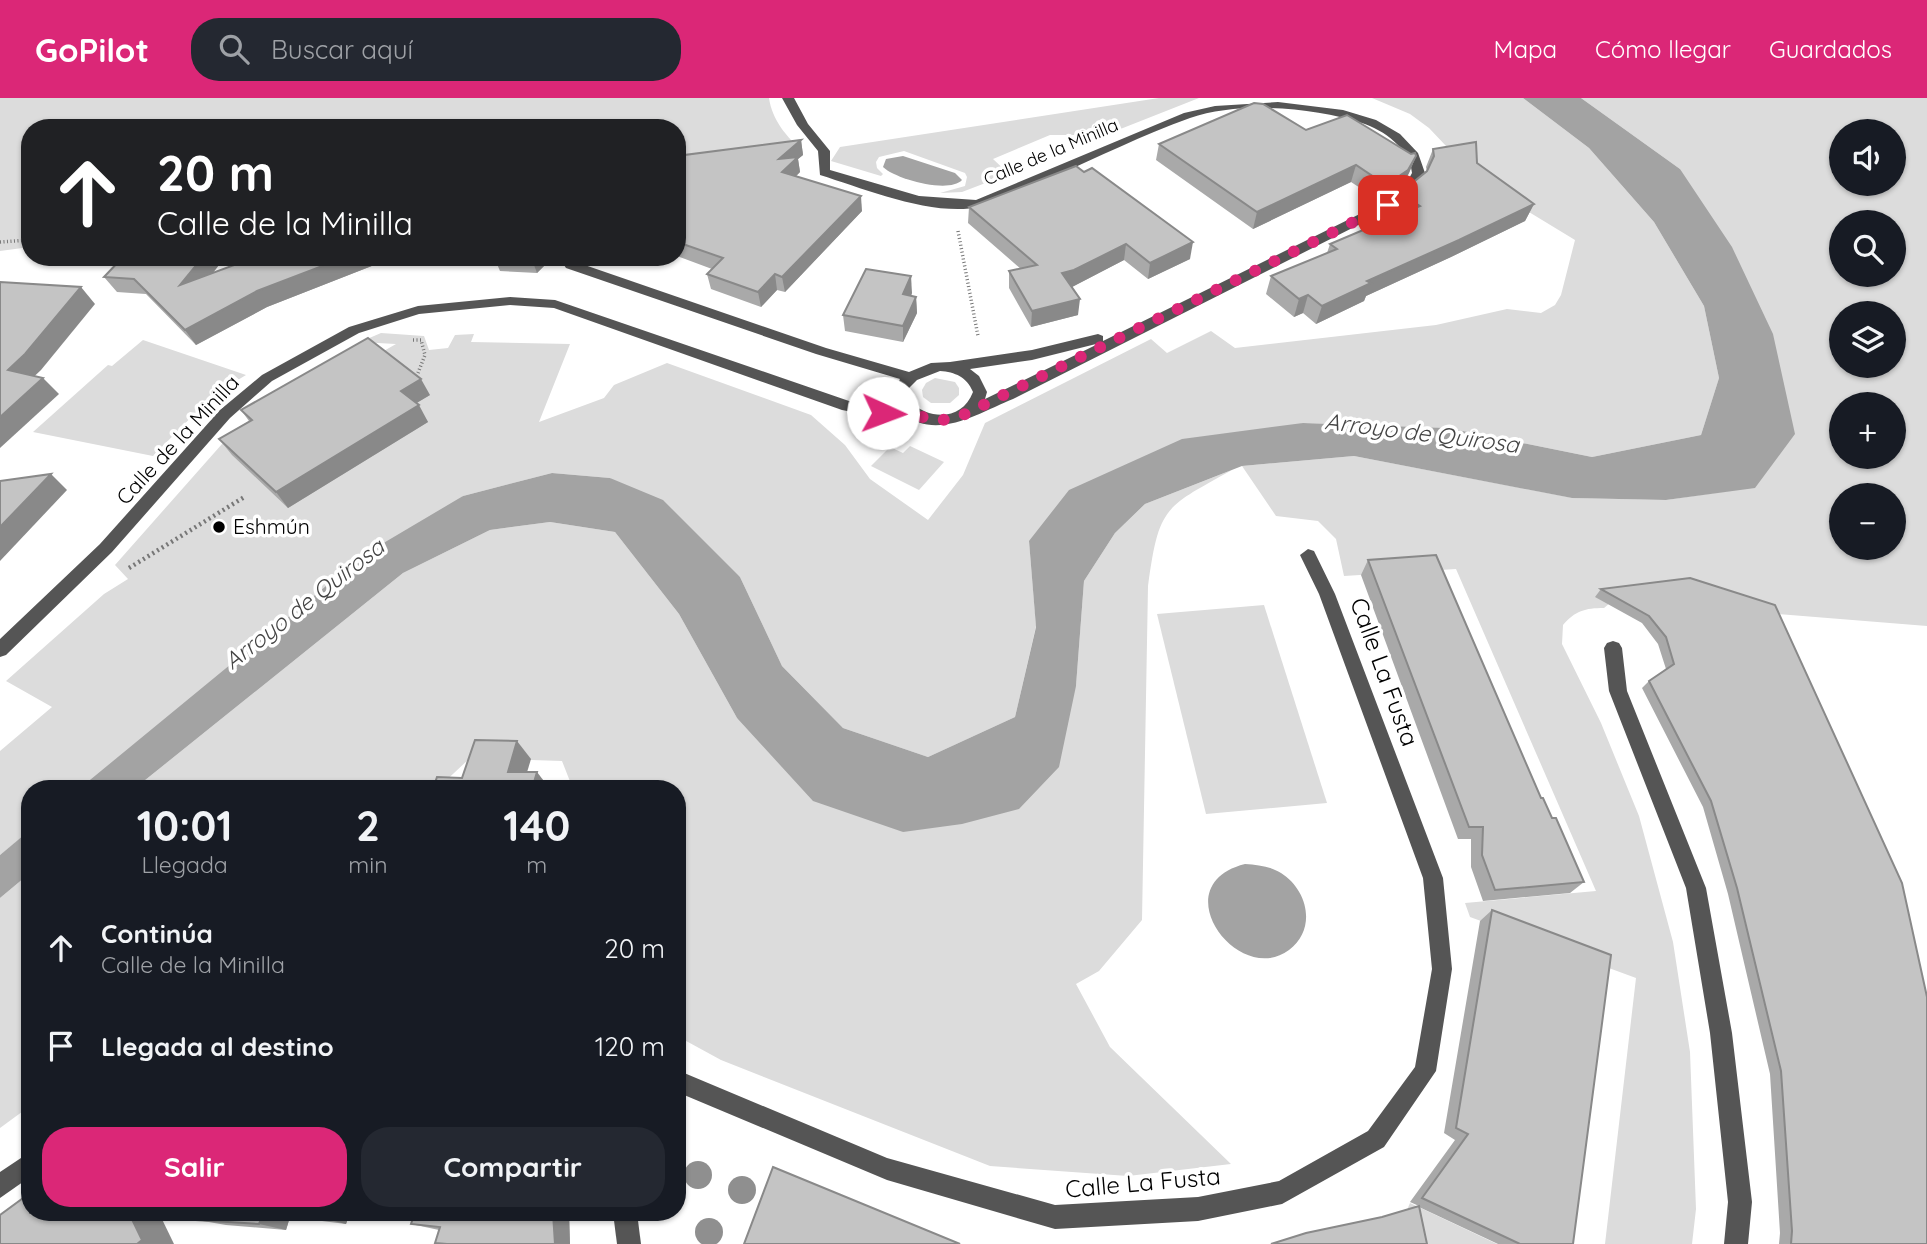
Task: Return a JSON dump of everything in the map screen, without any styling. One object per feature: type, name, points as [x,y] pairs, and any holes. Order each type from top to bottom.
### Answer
[{"type":"street","name":"Calle de la Minilla","points":[[788,98],[803,125],[824,151],[824,172],[922,202],[953,206],[978,204],[1188,115],[1215,107],[1259,102],[1309,103],[1349,110],[1384,123],[1404,139],[1416,160],[1419,172],[1411,191],[1388,205],[1008,395],[973,409]]},
{"type":"street","points":[[574,266],[821,351],[908,377]]},
{"type":"street","name":"Calle de la Minilla","points":[[0,650],[106,548],[225,414],[267,378],[354,330],[418,310],[510,301],[555,304],[847,406],[883,413],[906,407]]},
{"type":"street","name":"Calle de la Minilla","points":[[952,367],[1078,346],[1155,320]]},
{"type":"street","points":[[928,367],[952,367],[972,376],[978,383],[980,392],[973,409],[952,419],[939,421],[914,414],[906,407],[901,392],[908,377],[928,367]]},
{"type":"street","name":"Calle La Fusta","points":[[686,1085],[887,1169],[1055,1217],[1198,1209],[1282,1192],[1376,1139],[1425,1071],[1442,969],[1433,878],[1327,594],[1308,555]]},
{"type":"street","points":[[1613,649],[1618,691],[1696,888],[1721,1033],[1740,1202],[1736,1244]]},
{"type":"street","points":[[0,1186],[21,1170]]},
{"type":"street","points":[[626,1221],[629,1244]]},
{"type":"path","points":[[956,218],[978,338]]},
{"type":"path","points":[[0,242],[21,241]]},
{"type":"path","points":[[122,572],[246,496]]},
{"type":"shaded area","points":[[0,98],[769,98],[773,114],[781,128],[803,152],[801,156],[686,171],[686,119],[21,119],[21,248],[0,251]]},
{"type":"shaded area","points":[[1159,98],[1199,98],[1090,141],[1084,135],[1050,135],[993,159],[1009,174],[962,192],[940,193],[965,186],[965,173],[904,151],[879,157],[876,162],[877,168],[883,174],[881,176],[831,161],[840,147]]},
{"type":"shaded area","points":[[1372,98],[1523,98],[1589,148],[1654,222],[1704,306],[1719,378],[1701,435],[1592,457],[1448,428],[1303,423],[1029,541],[1036,626],[1015,717],[928,757],[843,728],[782,666],[740,577],[610,478],[552,473],[463,496],[92,780],[21,780],[21,838],[0,855],[0,751],[52,707],[6,681],[104,594],[128,579],[115,565],[222,444],[396,344],[360,342],[381,333],[424,336],[429,350],[448,348],[455,335],[474,334],[471,342],[570,344],[539,422],[604,398],[614,385],[667,363],[811,415],[845,445],[870,479],[928,520],[963,475],[985,423],[1151,339],[1167,353],[1211,331],[1235,348],[1436,325],[1507,309],[1541,313],[1555,305],[1561,295],[1575,240],[1481,183],[1429,128],[1410,114]]},
{"type":"shaded area","points":[[1581,98],[1927,98],[1927,626],[1767,613],[1622,593],[1604,608],[1581,611],[1563,625],[1562,644],[1601,723],[1639,816],[1673,942],[1690,1052],[1696,1209],[1692,1244],[1605,1244],[1636,978],[1470,917],[1465,903],[1596,891],[1456,569],[1344,576],[1336,539],[1318,521],[1276,516],[1242,466],[1354,456],[1573,498],[1666,500],[1755,487],[1680,169]]},
{"type":"shaded area","points":[[143,340],[246,375],[213,395],[153,456],[33,432],[108,365],[112,366]]},
{"type":"shaded area","points":[[935,378],[955,382],[959,395],[950,403],[931,403],[923,397],[922,390],[926,383]]},
{"type":"shaded area","points":[[910,446],[944,462],[919,490],[871,466],[890,447],[903,453]]},
{"type":"shaded area","points":[[1232,470],[1178,502],[1161,524],[1156,539],[1148,586],[1142,920],[1099,971],[1076,984],[1110,1047],[1231,1164],[1128,1176],[990,1166],[721,1060],[686,1041],[686,780],[569,780],[562,761],[470,758],[447,780],[145,780],[403,573],[490,530],[550,522],[615,532],[679,614],[737,718],[903,832],[1076,686],[1084,581],[1115,533],[1145,504]]},
{"type":"shaded area","points":[[1264,605],[1327,803],[1206,814],[1157,614]]},
{"type":"shaded area","points":[[21,880],[21,1113],[0,1128],[0,898]]},
{"type":"shaded area","points":[[1410,1203],[1497,1244],[1414,1244],[1407,1210]]},
{"type":"water","name":"Arroyo de Quirosa","points":[[1523,98],[1581,98],[1680,169],[1732,247],[1773,334],[1795,434],[1755,488],[1666,500],[1572,498],[1354,456],[1242,466],[1145,504],[1115,533],[1084,581],[1076,686],[1059,767],[1019,809],[962,824],[903,832],[813,801],[737,718],[679,614],[615,532],[550,522],[490,530],[403,573],[145,780],[90,780],[365,554],[463,496],[552,473],[610,478],[663,500],[740,577],[782,666],[843,728],[928,757],[1015,717],[1036,627],[1029,541],[1069,490],[1182,439],[1303,423],[1448,428],[1592,457],[1701,435],[1719,378],[1704,306],[1654,222],[1589,148]]},
{"type":"water","points":[[903,156],[955,173],[962,180],[946,186],[934,185],[910,180],[883,167],[886,159]]},
{"type":"water","points":[[21,838],[21,880],[0,898],[0,855]]},
{"type":"water","points":[[1245,864],[1268,867],[1281,873],[1298,889],[1306,910],[1306,921],[1298,941],[1289,950],[1269,958],[1249,956],[1231,945],[1217,929],[1209,910],[1210,892],[1221,875]]},
{"type":"building","points":[[1254,103],[1263,104],[1306,130],[1347,115],[1416,156],[1408,170],[1386,185],[1356,165],[1257,212],[1159,144]]},
{"type":"building","points":[[801,140],[779,159],[798,157],[782,172],[861,196],[782,277],[775,274],[758,292],[707,274],[723,258],[686,245],[686,155]]},
{"type":"building","points":[[1476,142],[1477,163],[1534,204],[1367,281],[1371,283],[1322,306],[1308,295],[1299,299],[1271,276],[1337,249],[1330,244],[1420,206],[1400,193],[1427,171],[1434,156],[1433,149]]},
{"type":"building","points":[[1076,166],[1084,172],[1092,168],[1193,242],[1150,263],[1126,244],[1074,270],[1062,273],[1080,299],[1032,311],[1009,271],[1037,265],[969,207]]},
{"type":"building","points":[[114,266],[196,266],[180,285],[232,266],[322,266],[257,291],[185,330],[134,279],[104,277]]},
{"type":"building","points":[[866,269],[911,276],[903,294],[916,297],[903,326],[843,315]]},
{"type":"building","points":[[0,282],[81,287],[25,354],[8,370],[43,378],[0,417]]},
{"type":"building","points":[[368,338],[421,379],[401,391],[419,405],[276,492],[219,439],[252,420],[241,410]]},
{"type":"building","points":[[51,474],[0,527],[0,481]]},
{"type":"building","points":[[1436,555],[1541,798],[1552,818],[1556,818],[1584,882],[1495,890],[1482,855],[1483,827],[1469,827],[1368,560]]},
{"type":"building","points":[[1690,578],[1775,605],[1902,883],[1927,997],[1927,1244],[1791,1244],[1781,1071],[1737,888],[1711,801],[1649,681],[1674,664],[1666,637],[1649,616],[1601,589]]},
{"type":"building","points":[[475,740],[517,741],[508,772],[537,772],[535,780],[436,780],[437,777],[462,778]]},
{"type":"building","points":[[1492,910],[1611,955],[1573,1244],[1520,1244],[1422,1198],[1468,1134],[1456,1128]]},
{"type":"building","points":[[773,1167],[960,1244],[744,1244]]},
{"type":"building","points":[[21,1200],[21,1221],[133,1221],[142,1240],[137,1244],[0,1244],[0,1215]]},
{"type":"building","points":[[1419,1206],[1427,1244],[1271,1244],[1306,1233],[1382,1217]]},
{"type":"building","points":[[212,1221],[260,1221],[259,1224]]},
{"type":"building","points":[[412,1221],[554,1221],[555,1244],[435,1243],[440,1227],[411,1224]]},
{"type":"place","name":"Eshmún","points":[[219,527]]},
{"type":"route","points":[[883,413],[906,407],[914,414],[939,421],[963,415],[1388,205]]}]
